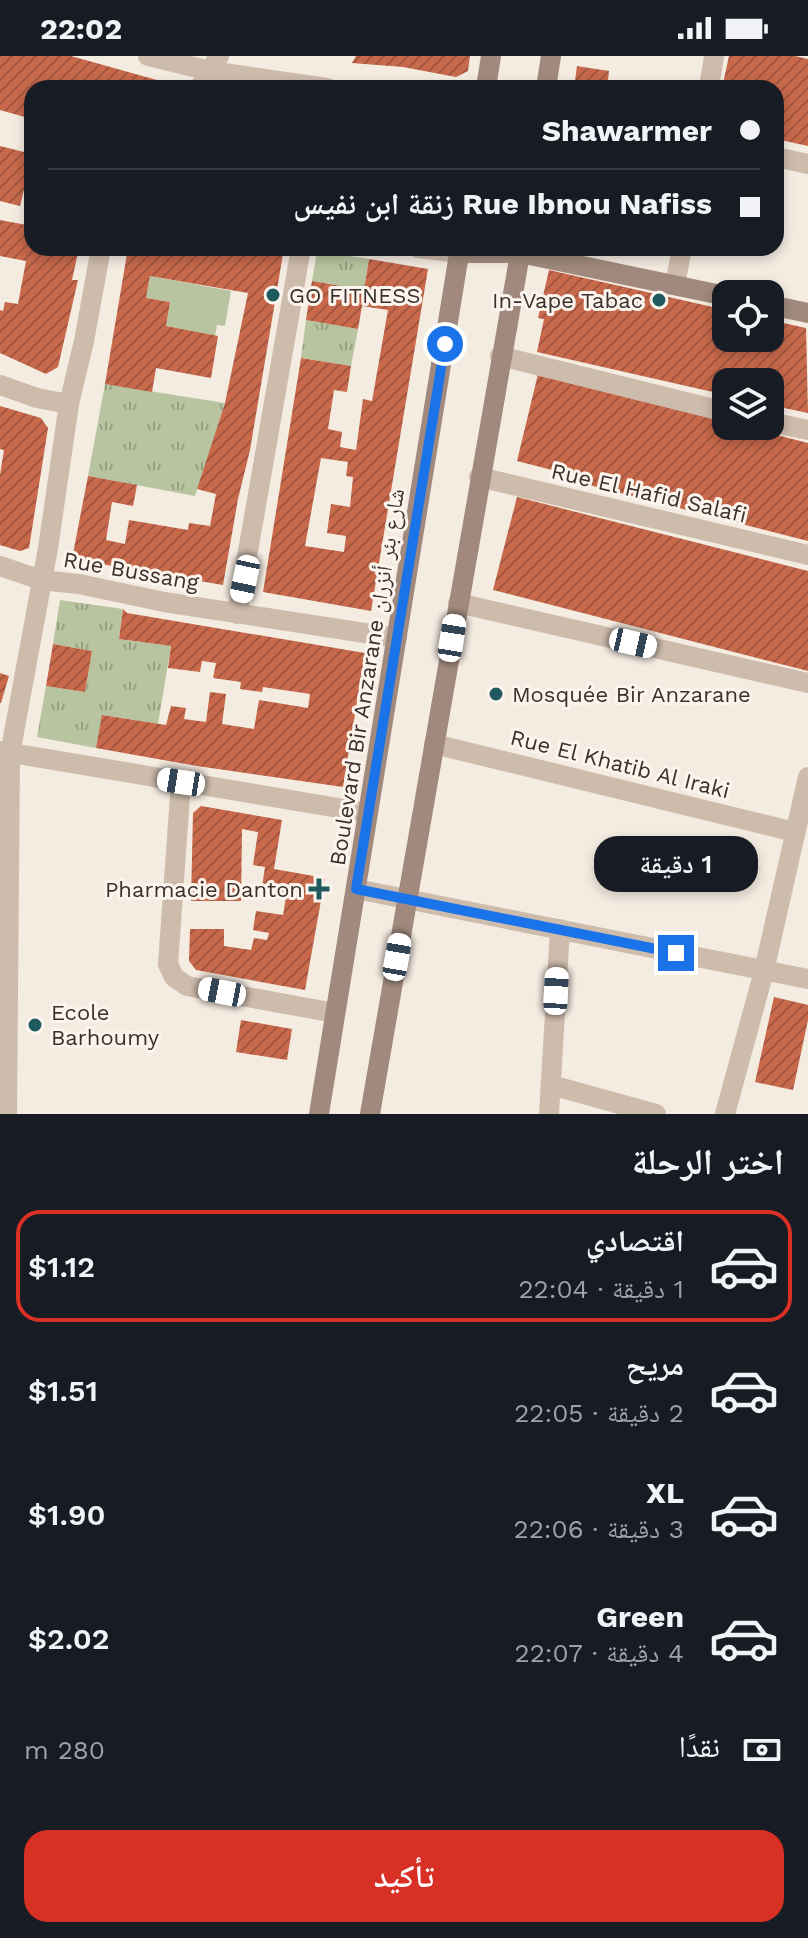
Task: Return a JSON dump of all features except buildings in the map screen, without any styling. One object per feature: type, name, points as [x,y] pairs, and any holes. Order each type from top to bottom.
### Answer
[{"type":"main road","points":[[487,80],[491,56]]},
{"type":"main road","points":[[547,80],[551,56]]},
{"type":"main road","name":"Boulevard Bir Anzarane شارع بئر أنزران","points":[[319,1114],[458,256]]},
{"type":"main road","points":[[370,1114],[500,356],[520,256]]},
{"type":"main road","points":[[544,256],[712,293]]},
{"type":"main road","points":[[784,308],[808,313]]},
{"type":"street","points":[[148,56],[209,72],[268,80]]},
{"type":"street","points":[[710,80],[714,56]]},
{"type":"street","points":[[784,159],[808,164]]},
{"type":"street","points":[[9,1112],[5,752],[41,580],[69,404],[100,256]]},
{"type":"street","points":[[237,614],[300,256]]},
{"type":"street","points":[[675,285],[680,256]]},
{"type":"street","points":[[500,356],[712,409]]},
{"type":"street","points":[[0,385],[37,398],[69,404]]},
{"type":"street","points":[[784,425],[808,430]]},
{"type":"street","name":"Rue El Hafid Salafi","points":[[479,477],[808,555]]},
{"type":"street","name":"Rue Bussang","points":[[0,566],[41,580],[397,638]]},
{"type":"street","points":[[458,603],[808,683]]},
{"type":"street","name":"Rue El Khatib Al Iraki","points":[[434,744],[795,832]]},
{"type":"street","points":[[5,752],[368,813]]},
{"type":"street","points":[[725,1114],[764,971],[808,777]]},
{"type":"street","points":[[181,782],[168,957],[170,971],[187,986],[335,1013]]},
{"type":"street","points":[[356,889],[808,979]]},
{"type":"street","points":[[549,1114],[560,929]]},
{"type":"street","points":[[551,1085],[656,1114]]},
{"type":"green space","points":[[316,256],[369,259],[364,290],[312,281]]},
{"type":"green space","points":[[150,276],[231,291],[225,326],[217,325],[215,336],[166,326],[170,302],[146,298]]},
{"type":"green space","points":[[306,320],[358,329],[351,366],[301,358]]},
{"type":"green space","points":[[105,384],[225,403],[195,496],[88,476]]},
{"type":"green space","points":[[60,600],[123,609],[119,639],[171,646],[158,724],[103,715],[96,748],[37,737],[46,686],[85,692],[92,651],[53,644]]},
{"type":"place","name":"GO FITNESS","points":[[273,295]]},
{"type":"place","name":"In-Vape Tabac","points":[[659,300]]},
{"type":"place","name":"Mosquée Bir Anzarane","points":[[496,694]]},
{"type":"place","name":"Pharmacie Danton","points":[[319,889]]},
{"type":"place","name":"Ecole Barhoumy","points":[[35,1025]]},
{"type":"route","points":[[445,344],[356,889],[676,953]]}]
